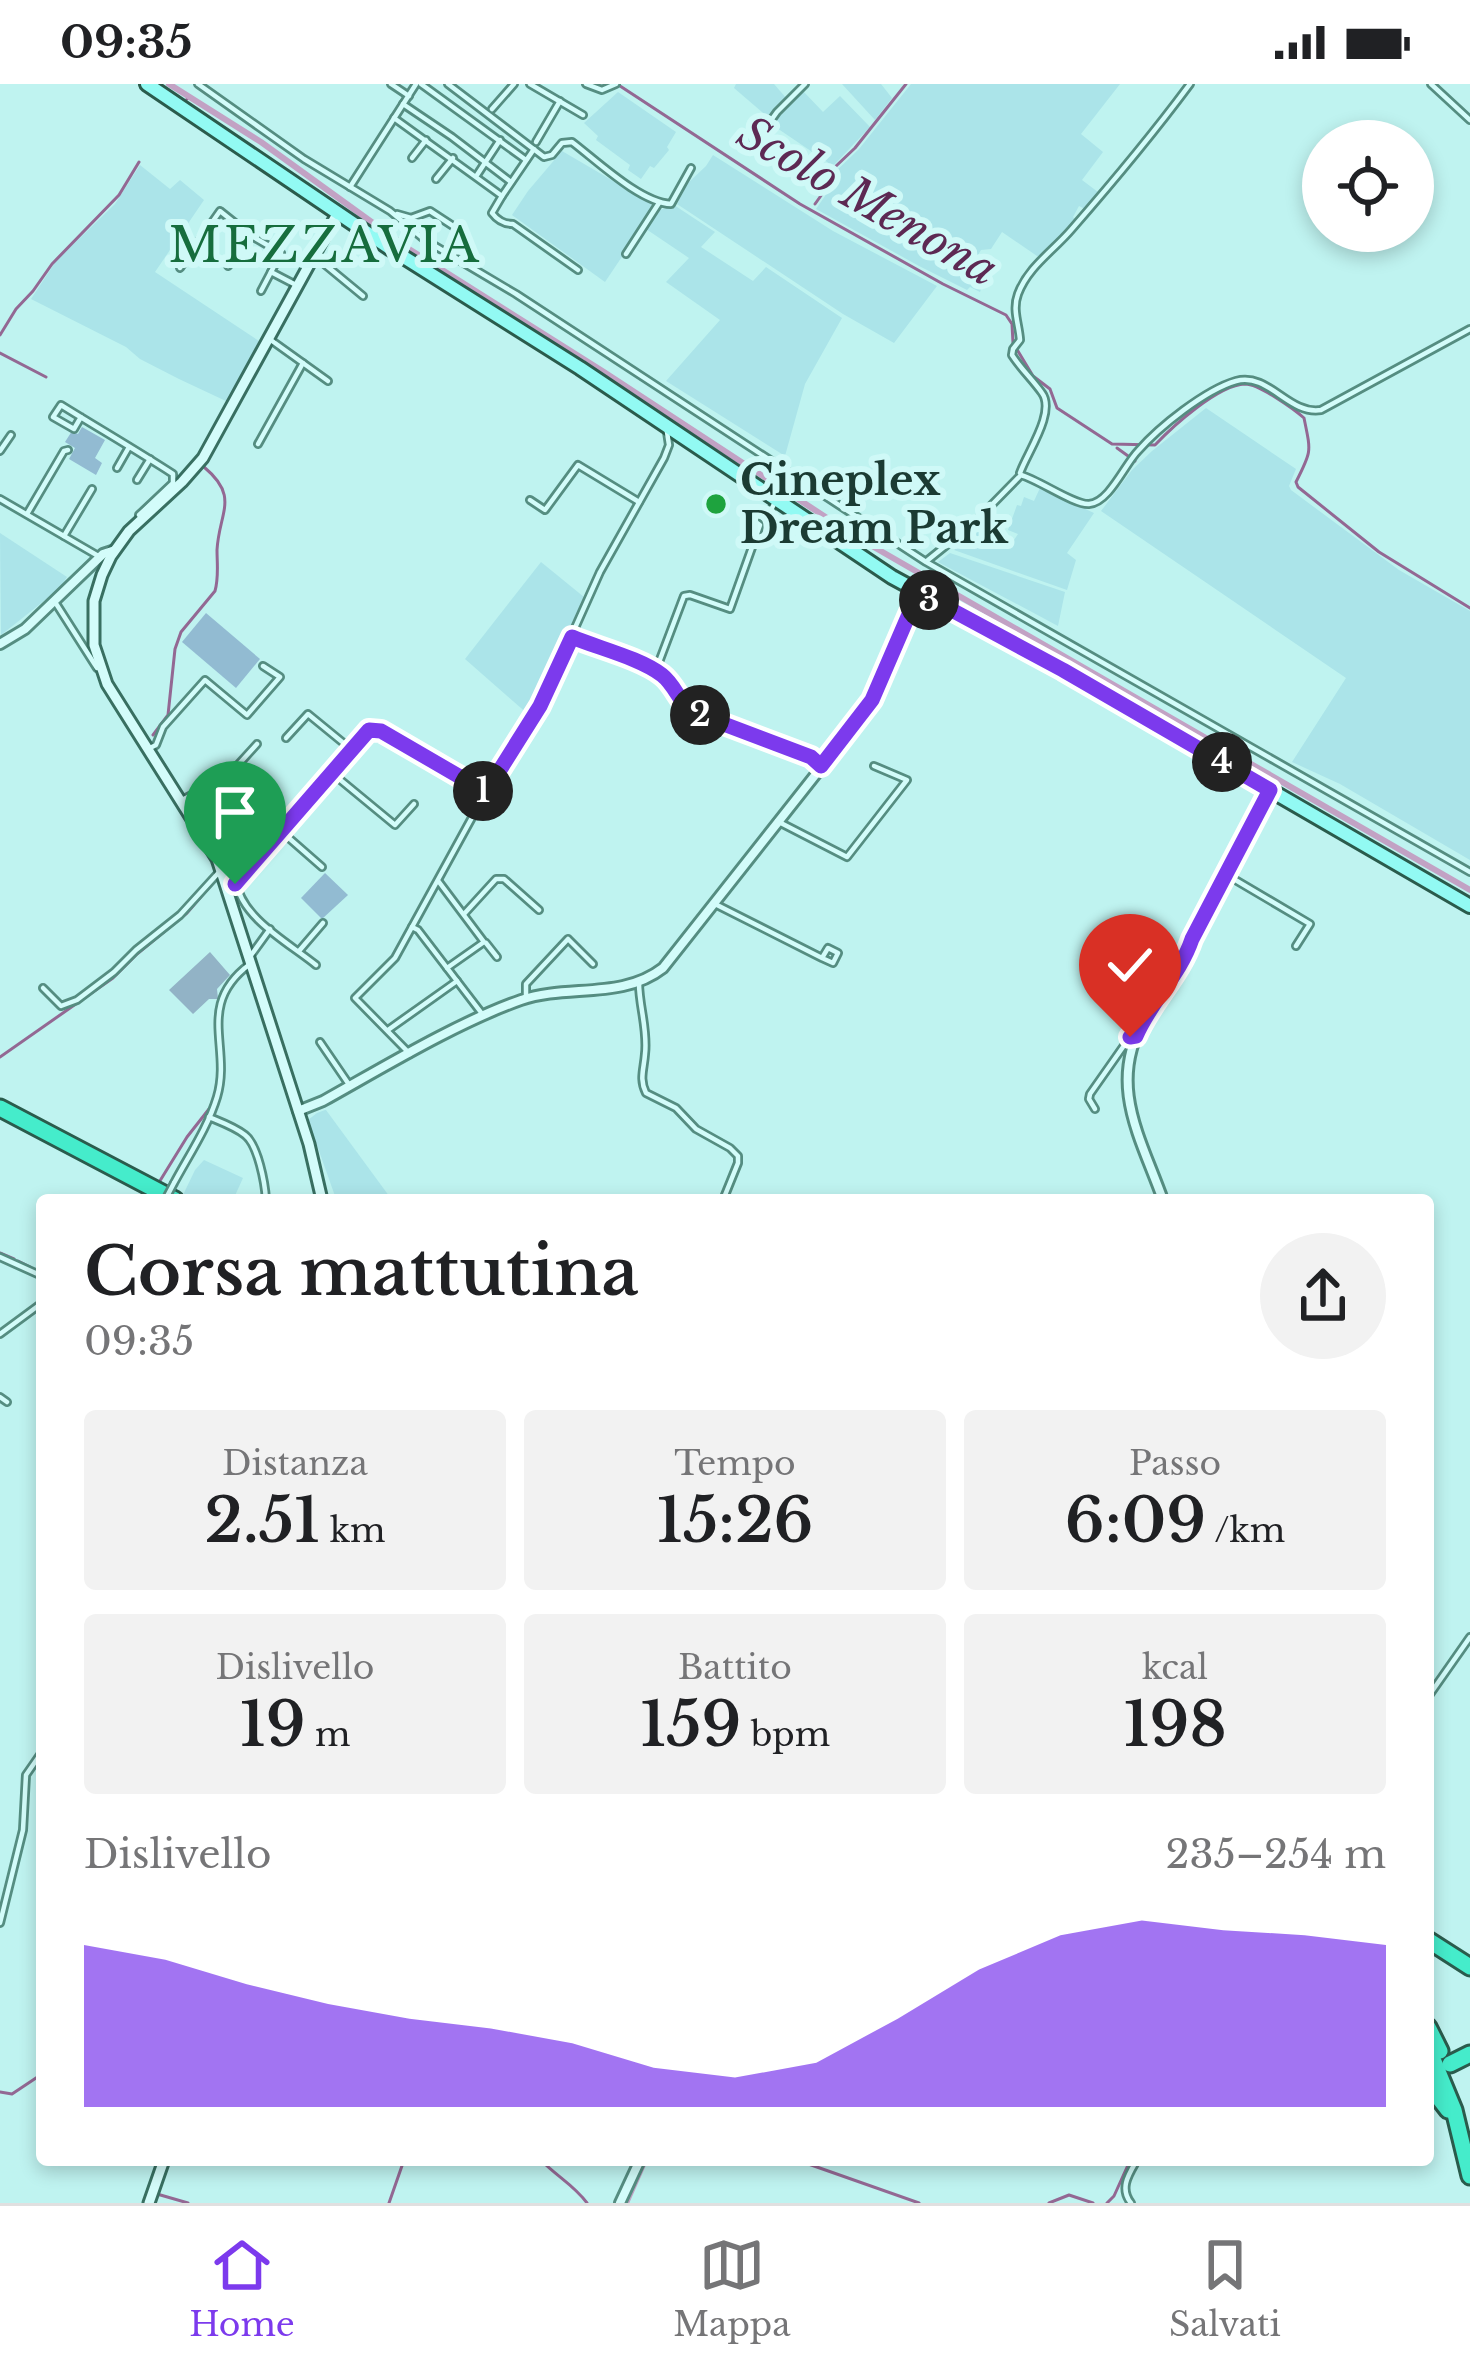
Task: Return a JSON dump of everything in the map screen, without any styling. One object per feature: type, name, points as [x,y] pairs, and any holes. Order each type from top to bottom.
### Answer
[{"type":"highway","points":[[0,1108],[174,1191]]},
{"type":"highway","points":[[0,1118],[145,1194]]},
{"type":"highway","points":[[1434,1947],[1470,1966]]},
{"type":"highway","points":[[1434,2040],[1470,2133]]},
{"type":"highway","points":[[1450,2064],[1470,2054]]},
{"type":"highway","points":[[1434,2062],[1454,2110],[1470,2177]]},
{"type":"highway","points":[[1434,2083],[1470,2177]]},
{"type":"main road","points":[[147,84],[663,424],[676,442],[705,451],[777,498],[912,600],[935,601],[963,615],[1470,906]]},
{"type":"main road","points":[[321,1194],[226,873],[101,672],[94,645],[94,602],[101,575],[128,531],[203,458],[338,212]]},
{"type":"main road","points":[[149,2203],[162,2166]]},
{"type":"street","points":[[198,84],[304,159],[392,212],[425,240],[516,294],[926,562],[1470,872]]},
{"type":"street","points":[[391,84],[409,96]]},
{"type":"street","points":[[350,187],[419,84],[526,160]]},
{"type":"street","points":[[448,84],[548,157],[562,143],[572,142],[659,203],[671,204],[692,168]]},
{"type":"street","points":[[492,109],[514,84]]},
{"type":"street","points":[[530,84],[584,115]]},
{"type":"street","points":[[586,84],[602,90],[615,85]]},
{"type":"street","points":[[754,144],[805,84]]},
{"type":"street","points":[[1021,475],[1047,406],[1044,395],[1012,355],[1020,335],[1015,301],[1029,274],[1075,226],[1190,84]]},
{"type":"street","points":[[1431,84],[1470,120]]},
{"type":"street","points":[[560,101],[492,213],[578,270]]},
{"type":"street","points":[[403,104],[511,182]]},
{"type":"street","points":[[394,118],[502,196]]},
{"type":"street","points":[[412,158],[426,140]]},
{"type":"street","points":[[476,176],[500,140]]},
{"type":"street","points":[[436,179],[453,158]]},
{"type":"street","points":[[626,254],[659,203]]},
{"type":"street","points":[[179,268],[220,211],[281,253],[261,291]]},
{"type":"street","points":[[392,212],[411,218],[430,211],[456,228]]},
{"type":"street","points":[[228,266],[250,235]]},
{"type":"street","points":[[312,255],[363,296]]},
{"type":"street","points":[[271,272],[296,285]]},
{"type":"street","points":[[1021,475],[1091,505],[1116,483],[1143,446],[1222,387],[1256,381],[1298,407],[1321,410],[1470,328]]},
{"type":"street","points":[[268,338],[328,381]]},
{"type":"street","points":[[258,443],[303,363]]},
{"type":"street","points":[[81,417],[175,478],[139,515]]},
{"type":"street","points":[[0,451],[11,435]]},
{"type":"street","points":[[410,1054],[355,998],[395,958],[486,792],[540,706],[599,572],[676,442]]},
{"type":"street","points":[[117,468],[129,447]]},
{"type":"street","points":[[27,514],[68,450]]},
{"type":"street","points":[[137,480],[150,459]]},
{"type":"street","points":[[530,500],[545,510],[578,465],[639,502]]},
{"type":"street","points":[[926,562],[974,523],[1021,475]]},
{"type":"street","points":[[64,536],[92,489]]},
{"type":"street","points":[[777,498],[767,518],[784,530]]},
{"type":"street","points":[[0,499],[100,557]]},
{"type":"street","points":[[656,670],[684,596],[730,609],[760,525],[753,520]]},
{"type":"street","points":[[0,644],[25,629],[108,550],[115,550]]},
{"type":"street","points":[[298,1111],[526,998],[637,987],[663,968],[872,700],[912,600]]},
{"type":"street","points":[[55,602],[101,672]]},
{"type":"street","points":[[572,637],[656,670],[692,712],[811,757],[821,766]]},
{"type":"street","points":[[148,749],[156,745],[163,727],[205,680],[247,716],[280,677],[263,666]]},
{"type":"street","points":[[286,738],[308,714],[352,750]]},
{"type":"street","points":[[43,988],[61,1006],[77,1000],[226,873],[248,867],[369,730],[375,729],[486,792]]},
{"type":"street","points":[[182,800],[228,776],[257,744]]},
{"type":"street","points":[[777,820],[848,857],[907,780],[874,766]]},
{"type":"street","points":[[332,773],[395,825],[414,804]]},
{"type":"street","points":[[1161,1194],[1130,1112],[1129,1065],[1136,1036],[1187,955],[1270,790]]},
{"type":"street","points":[[282,832],[322,867]]},
{"type":"street","points":[[226,873],[270,929],[316,965]]},
{"type":"street","points":[[1227,875],[1310,924],[1296,946]]},
{"type":"street","points":[[464,914],[496,879],[504,879],[539,910]]},
{"type":"street","points":[[436,881],[497,957]]},
{"type":"street","points":[[712,902],[822,958]]},
{"type":"street","points":[[299,951],[323,923]]},
{"type":"street","points":[[412,927],[484,1016]]},
{"type":"street","points":[[174,1191],[219,1091],[218,1014],[233,980],[270,929]]},
{"type":"street","points":[[526,998],[526,984],[568,939],[593,964]]},
{"type":"street","points":[[447,968],[484,942]]},
{"type":"street","points":[[388,1030],[457,981]]},
{"type":"street","points":[[637,987],[646,1042],[643,1089],[738,1156],[725,1194]]},
{"type":"street","points":[[1095,1109],[1090,1094],[1130,1037],[1136,1036]]},
{"type":"street","points":[[320,1042],[350,1086]]},
{"type":"street","points":[[209,1118],[242,1132],[252,1142],[266,1194]]},
{"type":"street","points":[[0,1257],[36,1273]]},
{"type":"street","points":[[0,1334],[36,1307]]},
{"type":"street","points":[[0,1397],[8,1402]]},
{"type":"street","points":[[1434,1688],[1470,1636]]},
{"type":"street","points":[[0,1923],[23,1830],[26,1774],[36,1760]]},
{"type":"street","points":[[620,2203],[637,2166]]},
{"type":"street","points":[[1131,2203],[1125,2193],[1134,2166]]},
{"type":"shaded area","points":[[736,84],[774,84],[787,99],[770,119],[734,88]]},
{"type":"shaded area","points":[[842,84],[881,84],[892,98],[875,120]]},
{"type":"shaded area","points":[[911,84],[1120,84],[1081,134],[1103,152],[1082,180],[1098,192],[1085,209],[1079,206],[1073,217],[1077,222],[1043,255],[1037,256],[1002,232],[991,249],[981,250],[969,270],[984,281],[980,292],[919,266],[816,209],[835,172]]},
{"type":"shaded area","points":[[802,90],[823,112],[840,96],[870,127],[833,166],[771,124]]},
{"type":"shaded area","points":[[618,92],[676,132],[669,150],[641,179],[596,140],[598,136],[584,123]]},
{"type":"shaded area","points":[[562,151],[656,206],[605,282],[512,215]]},
{"type":"shaded area","points":[[713,155],[833,231],[937,286],[894,343],[677,204]]},
{"type":"shaded area","points":[[140,165],[170,189],[180,180],[204,200],[155,272],[259,341],[228,402],[31,299],[56,261],[115,204]]},
{"type":"shaded area","points":[[674,205],[715,232],[701,247],[753,281],[766,267],[842,318],[805,384],[785,456],[666,381],[720,320],[666,282],[689,258],[646,229],[660,210]]},
{"type":"shaded area","points":[[1206,408],[1296,469],[1291,490],[1399,570],[1470,611],[1470,860],[1340,784],[1292,762],[1346,678],[1101,511],[1132,470]]},
{"type":"shaded area","points":[[82,427],[105,440],[95,458],[102,463],[96,475],[69,459],[75,448],[65,442],[72,431],[78,434]]},
{"type":"shaded area","points":[[1040,488],[1094,513],[1067,553],[1076,560],[1067,590],[954,550],[982,529],[1014,540],[1018,534],[1008,530],[1017,505],[1021,506],[1024,497],[1034,501]]},
{"type":"shaded area","points":[[0,533],[67,577],[59,589],[1,635]]},
{"type":"shaded area","points":[[950,553],[1065,592],[1058,626],[938,562]]},
{"type":"shaded area","points":[[541,562],[584,597],[529,715],[465,659]]},
{"type":"shaded area","points":[[206,613],[260,659],[236,688],[182,642]]},
{"type":"shaded area","points":[[325,873],[348,895],[322,919],[301,898]]},
{"type":"shaded area","points":[[210,952],[230,975],[217,989],[218,999],[209,999],[193,1014],[169,990]]},
{"type":"shaded area","points":[[325,1110],[388,1194],[334,1194],[308,1120]]},
{"type":"shaded area","points":[[204,1160],[243,1178],[236,1194],[183,1194]]},
{"type":"waterway","points":[[169,84],[261,142],[409,249],[853,535],[1470,890]]},
{"type":"waterway","name":"Scolo Menona","points":[[617,84],[800,204],[1006,315],[1012,324],[1013,343],[1033,376],[1050,389],[1057,408],[1112,444],[1155,445],[1197,408],[1234,386],[1251,385],[1276,398],[1304,418],[1309,451],[1298,487],[1379,552],[1470,608]]},
{"type":"waterway","points":[[815,204],[835,167],[906,84]]},
{"type":"waterway","points":[[0,335],[52,264],[119,195],[139,162]]},
{"type":"waterway","points":[[0,353],[46,377]]},
{"type":"waterway","points":[[1117,448],[1135,461]]},
{"type":"waterway","points":[[153,735],[168,715],[181,632],[216,586],[224,496],[204,467]]},
{"type":"waterway","points":[[170,792],[204,847]]},
{"type":"waterway","points":[[0,1057],[113,978],[187,913],[218,877]]},
{"type":"waterway","points":[[158,1184],[209,1109]]},
{"type":"waterway","points":[[0,1253],[14,1259]]},
{"type":"waterway","points":[[18,1261],[30,1267]]},
{"type":"waterway","points":[[0,2092],[12,2094],[36,2078]]},
{"type":"waterway","points":[[389,2203],[402,2166]]},
{"type":"waterway","points":[[548,2166],[587,2203]]},
{"type":"waterway","points":[[626,2203],[642,2166]]},
{"type":"waterway","points":[[814,2166],[919,2203]]},
{"type":"waterway","points":[[1107,2203],[1128,2166]]},
{"type":"waterway","points":[[166,2170],[157,2194],[188,2203]]},
{"type":"waterway","points":[[1049,2203],[1069,2195],[1093,2203]]},
{"type":"place","name":"Cineplex Dream Park","points":[[716,504]]},
{"type":"district","name":"MEZZAVIA","points":[[325,245]]},
{"type":"route","points":[[235,884],[369,730],[381,731],[486,792],[540,706],[572,637],[656,670],[692,712],[811,757],[821,766],[872,700],[910,612],[920,602],[935,601],[1270,790],[1187,955],[1136,1036],[1130,1037]]}]
